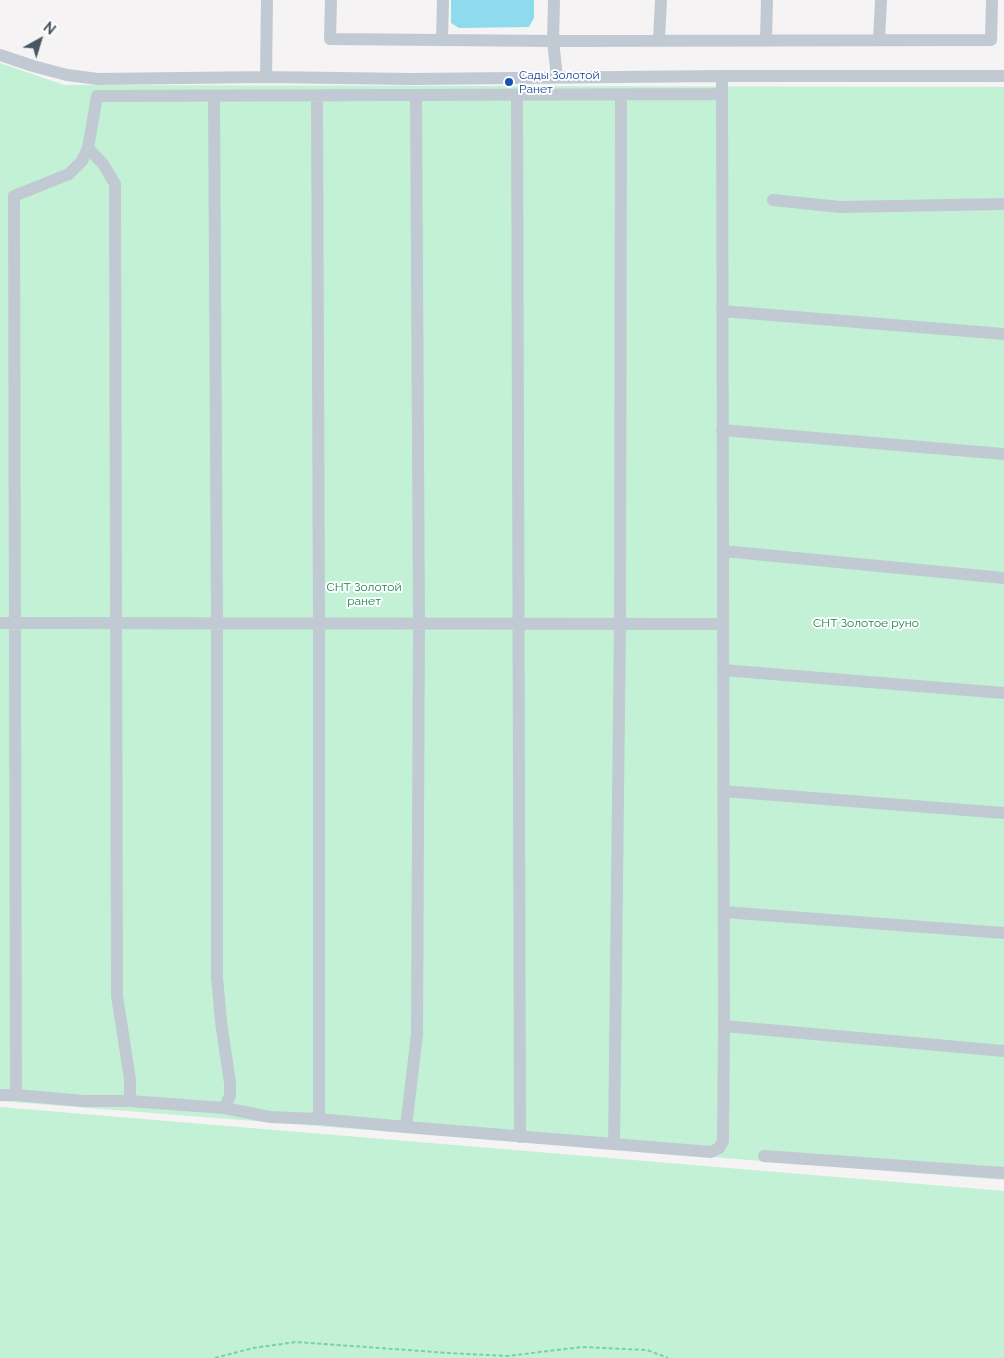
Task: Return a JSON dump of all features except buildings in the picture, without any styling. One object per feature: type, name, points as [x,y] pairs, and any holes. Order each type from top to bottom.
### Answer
[{"type":"street","points":[[266,78],[267,0]]},
{"type":"street","points":[[331,0],[330,39],[442,40],[991,40],[992,0]]},
{"type":"street","points":[[442,40],[443,0]]},
{"type":"street","points":[[554,0],[553,40],[557,77]]},
{"type":"street","points":[[659,40],[661,0]]},
{"type":"street","points":[[766,40],[768,0]]},
{"type":"street","points":[[879,40],[881,0]]},
{"type":"street","points":[[0,55],[67,75],[98,78],[411,79],[1004,76]]},
{"type":"street","points":[[0,1095],[16,1094],[84,1101],[130,1101],[224,1108],[270,1117],[319,1118],[520,1137],[712,1152],[719,1148],[723,1141],[724,1026],[722,76]]},
{"type":"street","points":[[16,1094],[14,196],[69,174],[82,161],[88,148],[98,96],[722,94]]},
{"type":"street","points":[[406,1127],[417,1034],[419,624],[416,95]]},
{"type":"street","points":[[517,95],[520,1137]]},
{"type":"street","points":[[614,1144],[620,624],[621,95]]},
{"type":"street","points":[[214,96],[217,977],[221,1022],[230,1083],[230,1096],[224,1108]]},
{"type":"street","points":[[317,96],[319,1118]]},
{"type":"street","points":[[88,148],[103,164],[115,184],[117,996],[130,1079],[130,1101]]},
{"type":"street","points":[[773,200],[840,207],[1004,204]]},
{"type":"street","points":[[722,311],[1004,334]]},
{"type":"street","points":[[722,430],[1004,454]]},
{"type":"street","points":[[723,551],[1004,578]]},
{"type":"street","points":[[0,623],[723,624]]},
{"type":"street","points":[[723,670],[1004,692]]},
{"type":"street","points":[[723,791],[1004,813]]},
{"type":"street","points":[[724,912],[1004,933]]},
{"type":"street","points":[[724,1026],[1004,1051]]},
{"type":"street","points":[[764,1156],[1004,1173]]},
{"type":"path","points":[[216,1358],[253,1348],[296,1342],[507,1356],[582,1347],[647,1350],[668,1358]]},
{"type":"green space","name":"СНТ Золотой ранет","points":[[0,63],[64,85],[1004,87],[1004,1180],[0,1101]]},
{"type":"green space","points":[[0,1107],[1004,1191],[1004,1358],[0,1358]]},
{"type":"water","points":[[451,0],[534,0],[534,18],[529,27],[459,28],[451,23]]},
{"type":"place","name":"Сады Золотой Ранет","points":[[509,82]]},
{"type":"park label","name":"СНТ Золотое руно","points":[[866,623]]}]
